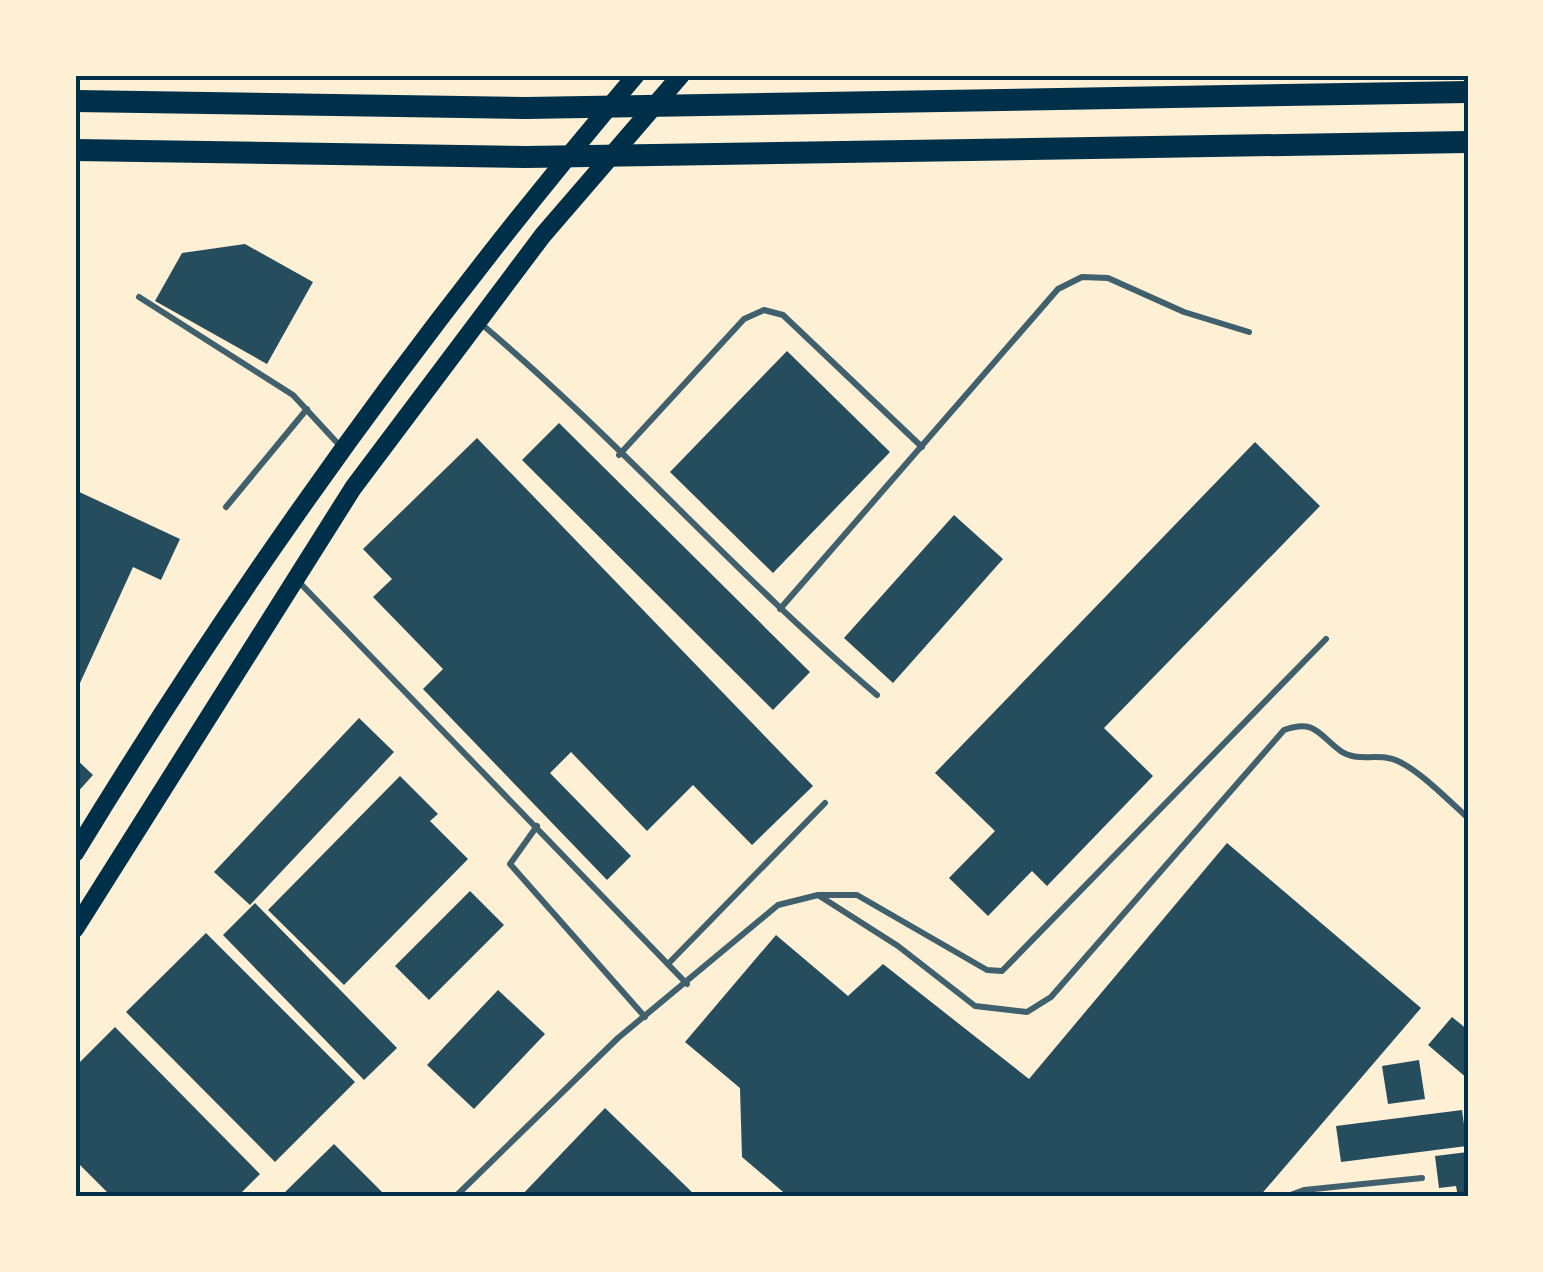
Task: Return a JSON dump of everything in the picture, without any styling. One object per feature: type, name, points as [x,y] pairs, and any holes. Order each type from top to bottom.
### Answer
[{"type":"highway","points":[[75,101],[526,108],[1389,89],[1468,92]]},
{"type":"highway","points":[[75,150],[526,157],[1468,142]]},
{"type":"main road","points":[[75,854],[342,448],[517,219],[636,75]]},
{"type":"main road","points":[[75,929],[353,488],[543,235],[682,75]]},
{"type":"lane","points":[[780,610],[1058,290],[1082,277],[1108,278],[1184,312],[1249,332]]},
{"type":"lane","points":[[140,297],[294,394],[342,448]]},
{"type":"lane","points":[[619,455],[744,318],[764,310],[783,315],[923,448]]},
{"type":"lane","points":[[478,321],[528,363],[780,610],[877,695]]},
{"type":"lane","points":[[226,506],[307,409]]},
{"type":"lane","points":[[295,579],[687,984]]},
{"type":"lane","points":[[455,1197],[645,1017],[778,905],[818,895],[857,896],[987,970],[1002,971],[1326,639]]},
{"type":"lane","points":[[818,895],[898,946],[975,1006],[1026,1012],[1050,998],[1284,730],[1299,724],[1317,727],[1343,752],[1360,758],[1391,758],[1468,818]]},
{"type":"lane","points":[[668,964],[825,803]]},
{"type":"lane","points":[[537,826],[510,864],[645,1017]]},
{"type":"lane","points":[[1285,1197],[1304,1190],[1422,1178]]},
{"type":"building","points":[[245,244],[313,282],[267,364],[155,301],[182,253]]},
{"type":"building","points":[[787,351],[890,452],[773,573],[670,472]]},
{"type":"building","points":[[559,423],[810,672],[773,710],[522,460]]},
{"type":"building","points":[[477,438],[813,786],[752,845],[693,785],[647,831],[571,752],[550,773],[631,856],[607,880],[423,689],[443,669],[373,597],[392,579],[363,549]]},
{"type":"building","points":[[1255,442],[1320,506],[1104,728],[1153,776],[1047,886],[1032,871],[988,916],[949,878],[995,831],[935,773]]},
{"type":"building","points":[[75,490],[180,539],[161,580],[133,567],[80,683],[75,680]]},
{"type":"building","points":[[954,515],[1003,559],[893,683],[844,638]]},
{"type":"building","points":[[359,718],[394,752],[250,905],[214,872]]},
{"type":"building","points":[[75,758],[93,775],[75,795]]},
{"type":"building","points":[[400,776],[438,814],[430,821],[468,859],[344,985],[268,910]]},
{"type":"building","points":[[1227,843],[1421,1008],[1259,1197],[789,1197],[742,1157],[740,1088],[685,1042],[776,935],[848,996],[883,964],[1029,1079]]},
{"type":"building","points":[[470,891],[504,925],[429,1000],[395,966]]},
{"type":"building","points":[[255,903],[397,1048],[364,1080],[223,935]]},
{"type":"building","points":[[206,933],[355,1082],[275,1162],[126,1012]]},
{"type":"building","points":[[498,990],[545,1034],[474,1109],[427,1065]]},
{"type":"building","points":[[1452,1017],[1468,1030],[1468,1079],[1428,1045]]},
{"type":"building","points":[[115,1027],[260,1174],[237,1197],[112,1197],[75,1160],[75,1067]]},
{"type":"building","points":[[1419,1060],[1425,1099],[1388,1104],[1382,1066]]},
{"type":"building","points":[[605,1108],[697,1197],[520,1197]]},
{"type":"building","points":[[1462,1110],[1467,1146],[1341,1162],[1336,1126]]},
{"type":"building","points":[[334,1144],[387,1197],[280,1197]]},
{"type":"building","points":[[1468,1152],[1468,1197],[1458,1197],[1456,1186],[1439,1188],[1435,1156]]}]
